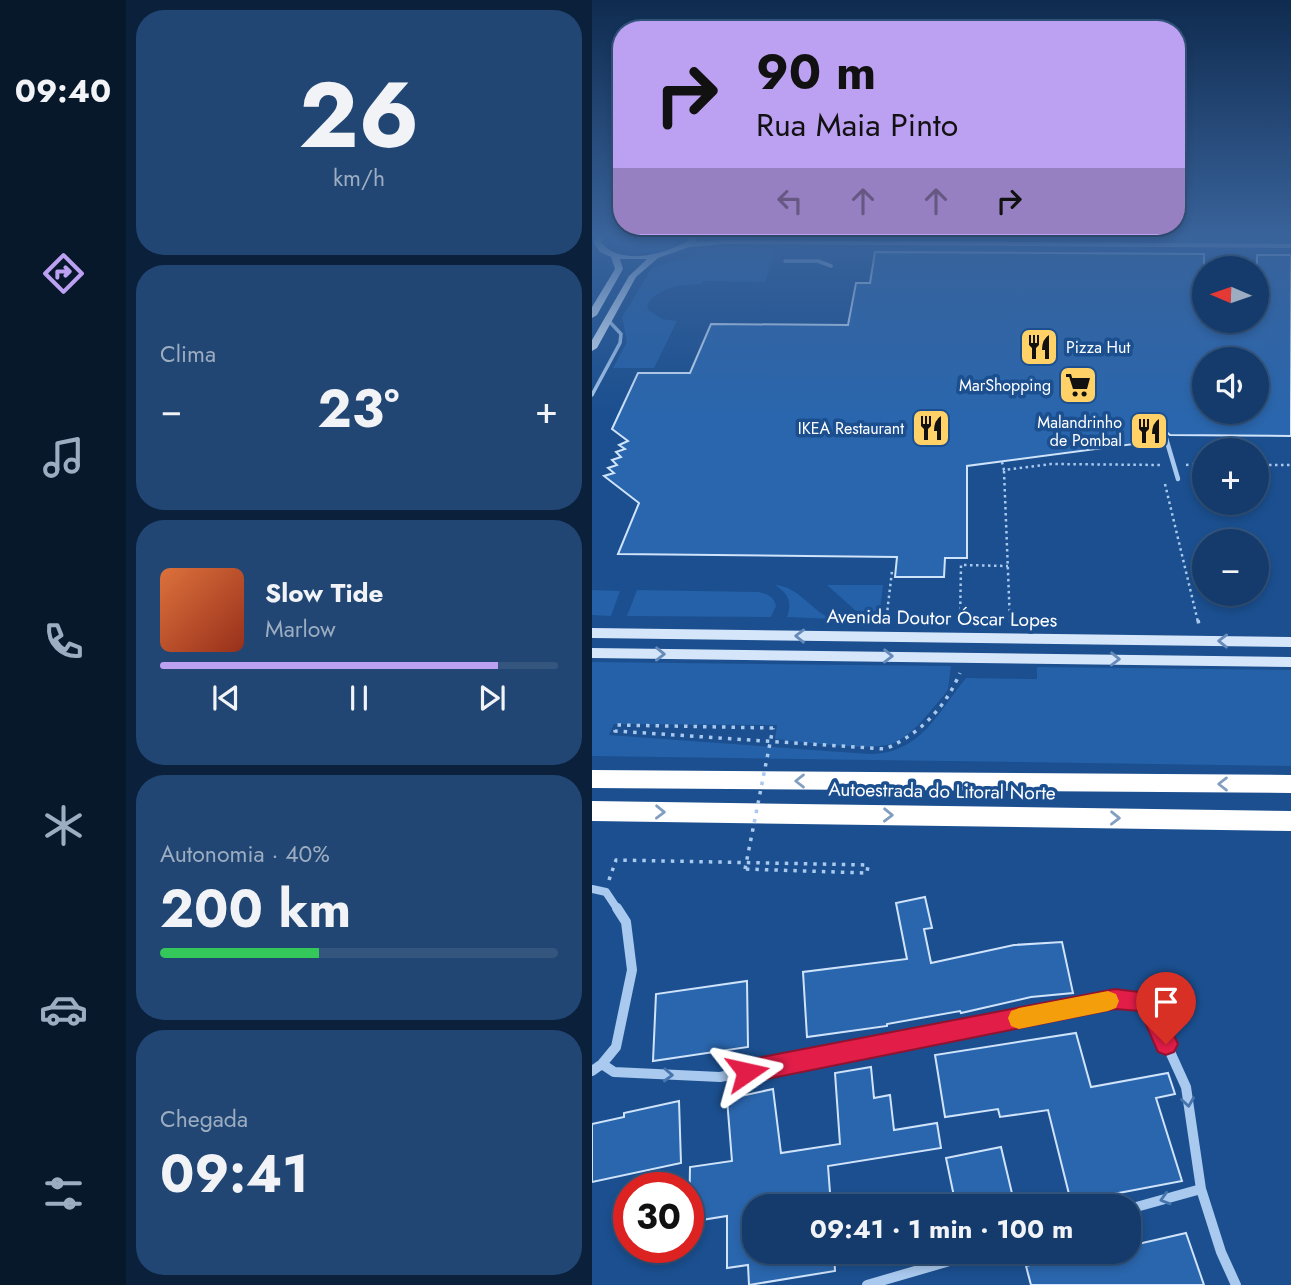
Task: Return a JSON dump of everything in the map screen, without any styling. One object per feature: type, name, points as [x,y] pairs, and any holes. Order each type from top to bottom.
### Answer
[{"type":"highway","name":"Autoestrada do Litoral Norte","points":[[592,779],[1291,784]]},
{"type":"highway","name":"Autoestrada do Litoral Norte","points":[[592,811],[1291,821]]},
{"type":"main road","points":[[592,315],[604,294]]},
{"type":"main road","points":[[592,348],[623,294]]},
{"type":"main road","name":"Avenida Doutor Óscar Lopes","points":[[592,633],[1291,642]]},
{"type":"main road","name":"Avenida Doutor Óscar Lopes","points":[[592,653],[1291,662]]},
{"type":"street","points":[[592,889],[606,892],[626,922],[632,970],[616,1047],[602,1064],[592,1071]]},
{"type":"street","points":[[602,1064],[614,1072],[720,1077],[1115,999],[1147,1002],[1186,1087],[1201,1189],[1221,1252],[1236,1285]]},
{"type":"street","points":[[1141,1206],[1201,1189]]},
{"type":"street","points":[[867,1285],[939,1264]]},
{"type":"lane","points":[[592,395],[620,343],[621,334],[608,320]]},
{"type":"lane","points":[[1165,435],[1178,479]]},
{"type":"path","points":[[1002,462],[1010,626]]},
{"type":"path","points":[[1004,470],[1051,464],[1192,464]]},
{"type":"path","points":[[1159,465],[1161,472]]},
{"type":"path","points":[[1269,465],[1291,465]]},
{"type":"path","points":[[1164,479],[1199,625]]},
{"type":"path","points":[[960,630],[961,565],[1008,566]]},
{"type":"path","points":[[885,624],[892,572]]},
{"type":"path","points":[[606,892],[616,860],[868,865],[867,873],[745,869],[773,727],[617,725],[615,731],[885,750],[915,734],[952,693],[960,665]]},
{"type":"shaded area","points":[[636,294],[659,294],[647,306],[649,311],[662,319],[677,321],[654,368],[613,368],[627,342],[622,317]]},
{"type":"shaded area","points":[[775,585],[798,594],[832,619],[787,617],[788,599]]},
{"type":"shaded area","points":[[827,585],[883,585],[879,619],[864,618]]},
{"type":"shaded area","points":[[592,590],[620,591],[611,616],[592,615]]},
{"type":"shaded area","points":[[637,590],[759,592],[772,598],[776,606],[771,617],[627,616]]},
{"type":"shaded area","points":[[592,662],[951,666],[948,689],[944,695],[911,732],[888,745],[857,747],[775,739],[777,725],[614,724],[609,735],[869,754],[887,752],[915,739],[966,678],[1037,679],[1037,667],[1291,670],[1291,766],[592,756]]},
{"type":"building","points":[[854,294],[1192,294],[1192,333],[1269,333],[1269,294],[1291,294],[1291,436],[1170,435],[1164,430],[1156,434],[1157,441],[967,466],[967,558],[945,558],[944,577],[895,577],[897,557],[618,554],[639,503],[604,476],[614,473],[608,468],[617,465],[612,460],[621,457],[616,452],[625,449],[619,445],[628,441],[612,429],[638,373],[690,373],[711,324],[848,325]]},
{"type":"building","points":[[925,897],[932,928],[924,929],[931,963],[1014,945],[1062,942],[1073,993],[1031,997],[961,1013],[960,1011],[887,1026],[807,1037],[803,972],[907,959],[896,903]]},
{"type":"building","points":[[747,981],[748,1047],[653,1061],[656,994]]},
{"type":"building","points":[[1076,1033],[1091,1087],[1168,1073],[1175,1094],[1156,1098],[1182,1181],[1113,1194],[1069,1194],[1048,1110],[1000,1117],[998,1109],[945,1117],[935,1055]]},
{"type":"building","points":[[871,1067],[874,1098],[890,1095],[894,1130],[937,1123],[941,1148],[828,1166],[830,1194],[742,1194],[742,1264],[835,1264],[835,1271],[749,1285],[748,1265],[727,1268],[727,1216],[704,1220],[704,1172],[690,1172],[690,1167],[732,1161],[727,1099],[773,1089],[781,1153],[840,1144],[835,1073]]},
{"type":"building","points":[[679,1101],[681,1163],[639,1172],[613,1172],[613,1178],[592,1182],[592,1124],[624,1117],[624,1113]]},
{"type":"building","points":[[1001,1147],[1012,1194],[954,1194],[946,1158]]},
{"type":"building","points":[[1186,1233],[1204,1285],[1031,1285],[1026,1266],[1141,1264],[1141,1243]]},
{"type":"slow traffic","points":[[1019,1018],[1108,1001]]},
{"type":"place","name":"Pizza Hut","points":[[1039,347]]},
{"type":"place","name":"MarShopping","points":[[1078,385]]},
{"type":"place","name":"IKEA Restaurant","points":[[931,428]]},
{"type":"place","name":"Malandrinho de Pombal","points":[[1149,431]]},
{"type":"route","points":[[747,1072],[1115,999],[1147,1002],[1166,1044]]}]
